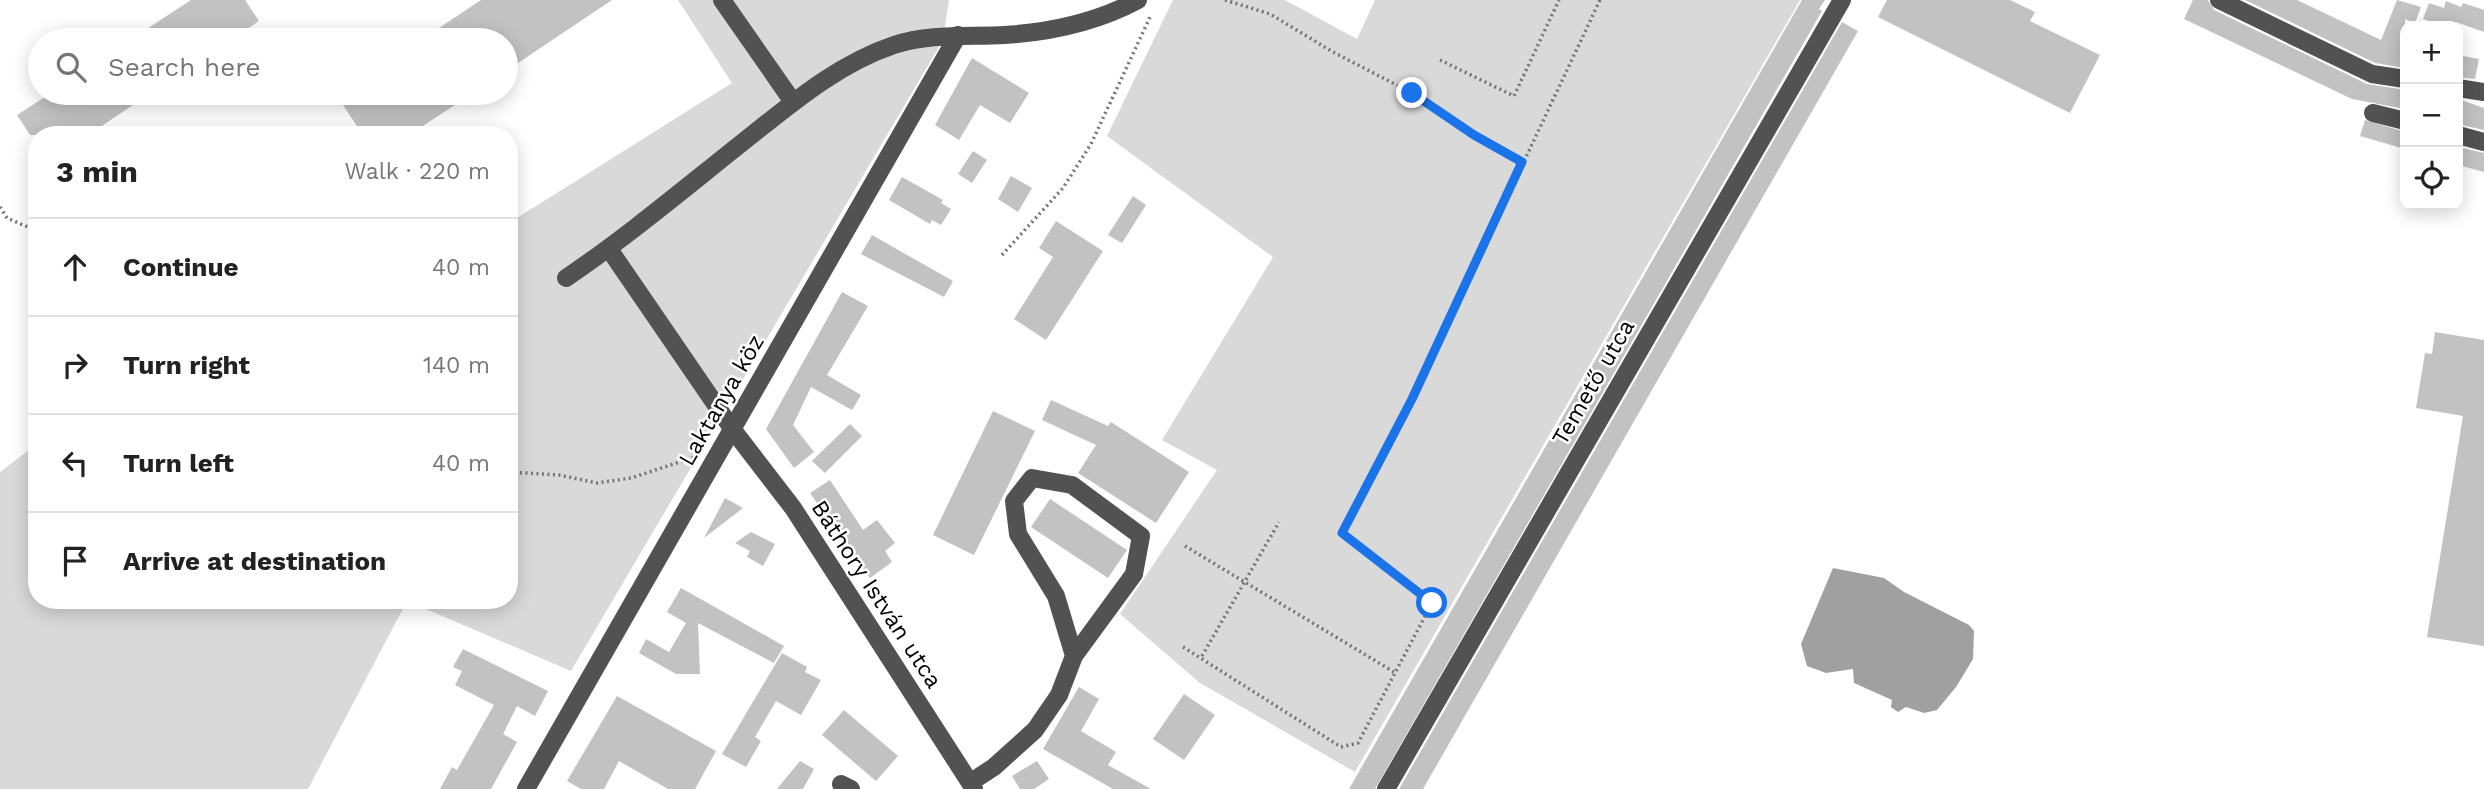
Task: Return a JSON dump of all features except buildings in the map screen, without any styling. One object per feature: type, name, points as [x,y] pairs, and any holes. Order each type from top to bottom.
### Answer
[{"type":"street","points":[[722,0],[793,102]]},
{"type":"street","points":[[566,278],[609,249],[793,102],[854,61],[896,44],[958,35],[1033,32],[1089,21],[1138,0]]},
{"type":"street","name":"Temető utca","points":[[1387,789],[1842,0]]},
{"type":"street","points":[[2219,0],[2372,74],[2400,78]]},
{"type":"street","name":"Laktanya köz","points":[[526,789],[958,35]]},
{"type":"street","points":[[2463,89],[2484,92]]},
{"type":"street","points":[[2373,113],[2400,120]]},
{"type":"street","points":[[2463,136],[2484,142]]},
{"type":"street","name":"Báthory István utca","points":[[609,249],[733,430],[793,508],[972,786]]},
{"type":"street","points":[[972,786],[1035,730],[1059,695],[1074,656],[1134,574],[1141,536],[1072,485],[1032,478],[1014,501],[1018,534],[1056,596],[1074,656]]},
{"type":"path","points":[[1225,0],[1269,14],[1333,52],[1412,93],[1474,135],[1522,162]]},
{"type":"path","points":[[1440,60],[1514,96],[1559,0]]},
{"type":"path","points":[[1183,647],[1202,656],[1341,747],[1358,743],[1432,603],[1342,533],[1412,399],[1600,0]]},
{"type":"path","points":[[1002,255],[1063,188],[1091,144],[1152,12]]},
{"type":"path","points":[[0,207],[7,218],[28,227]]},
{"type":"path","points":[[518,473],[559,475],[597,483],[631,478],[722,448]]},
{"type":"path","points":[[1202,656],[1279,522]]},
{"type":"path","points":[[1185,546],[1394,672]]},
{"type":"shaded area","points":[[678,0],[949,0],[943,40],[571,671],[426,609],[518,609],[518,217],[732,83]]},
{"type":"shaded area","points":[[1173,0],[1285,0],[1357,39],[1375,0],[1800,0],[1355,772],[1200,683],[1120,614],[1217,470],[1162,440],[1273,257],[1107,136]]},
{"type":"shaded area","points":[[28,451],[28,609],[403,609],[308,789],[0,789],[0,472]]},
{"type":"shaded area","points":[[1833,568],[1884,578],[1904,592],[1969,625],[1974,631],[1973,659],[1956,687],[1937,710],[1924,713],[1906,707],[1898,712],[1891,707],[1892,700],[1854,683],[1853,669],[1826,673],[1807,666],[1801,644]]},
{"type":"route","points":[[1412,93],[1474,135],[1522,162],[1412,399],[1342,533],[1432,603]]}]
